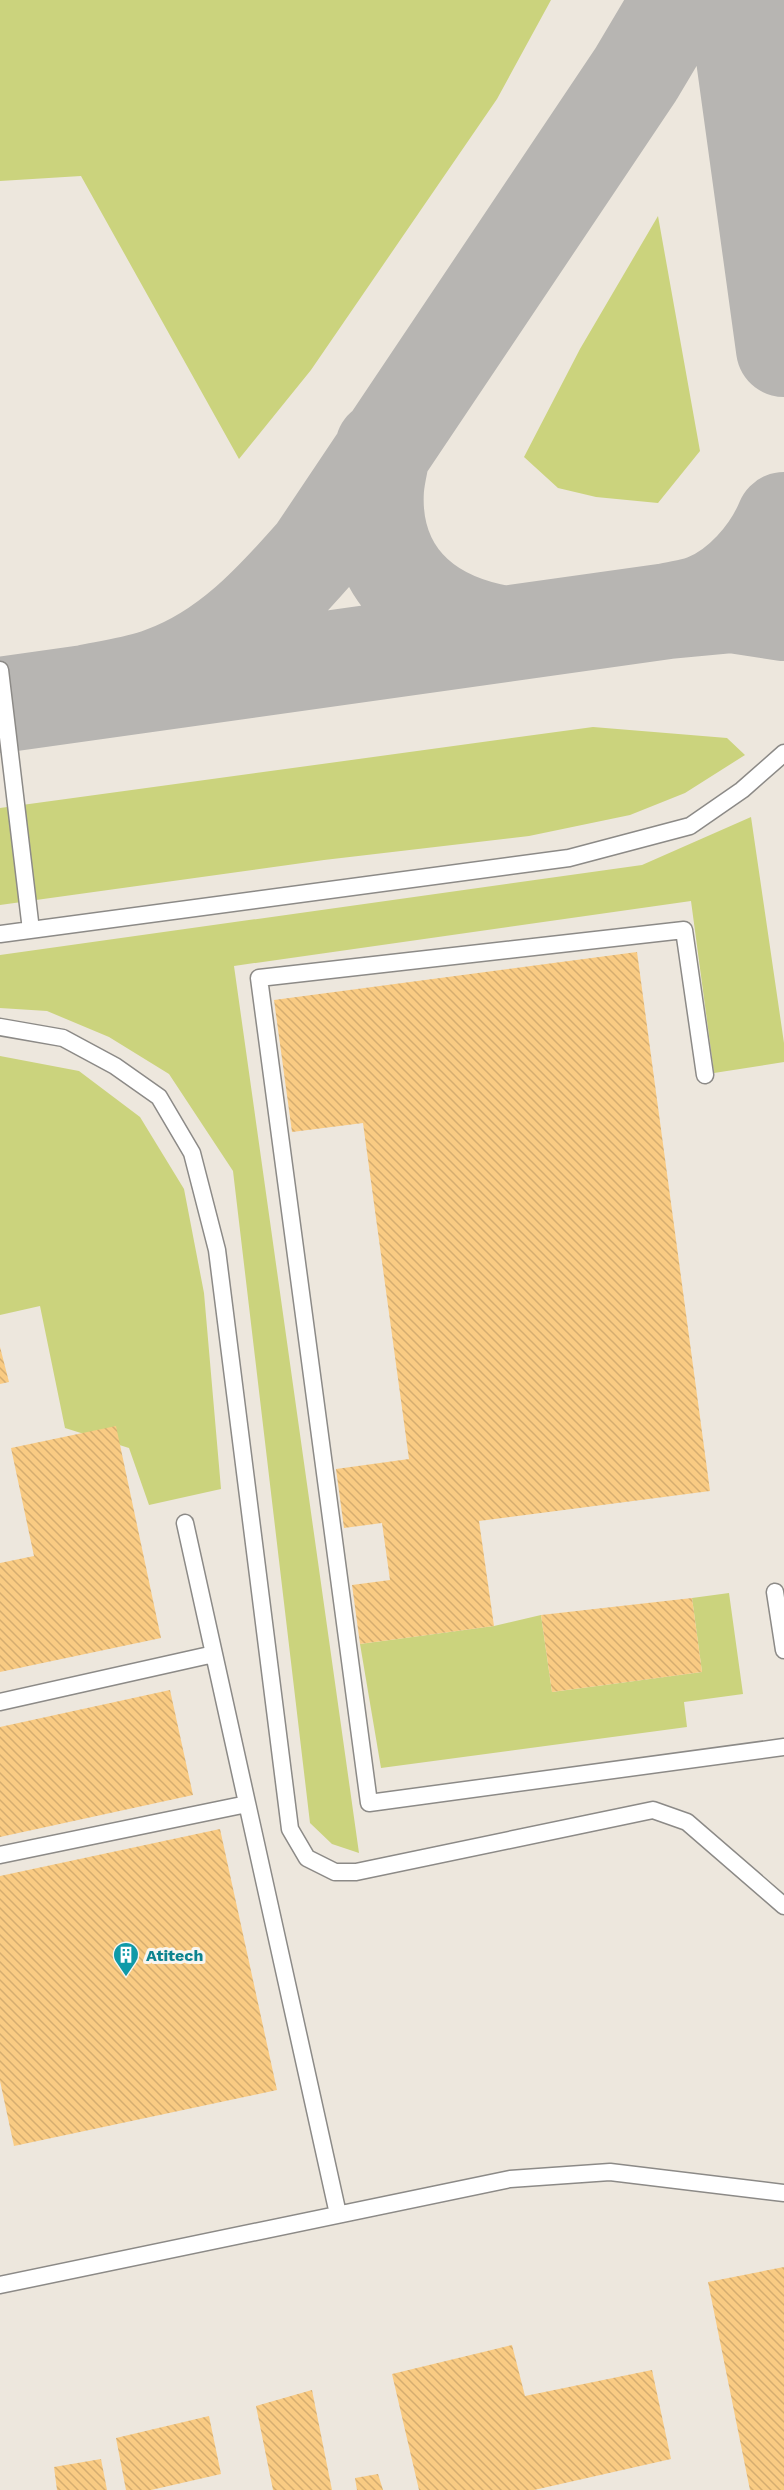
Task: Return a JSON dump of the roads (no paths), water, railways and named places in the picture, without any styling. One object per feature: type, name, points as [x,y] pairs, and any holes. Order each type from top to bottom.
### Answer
[{"type":"lane","points":[[0,670],[31,930]]},
{"type":"lane","points":[[0,934],[569,858],[690,826],[742,790],[784,753]]},
{"type":"lane","points":[[705,1075],[684,930],[259,978],[369,1803],[784,1747]]},
{"type":"lane","points":[[0,1027],[63,1038],[115,1066],[159,1097],[192,1153],[217,1250],[290,1829],[307,1858],[335,1872],[356,1872],[652,1810],[687,1822],[784,1906]]},
{"type":"lane","points":[[185,1523],[338,2214]]},
{"type":"lane","points":[[775,1592],[784,1650]]},
{"type":"lane","points":[[0,1702],[214,1654]]},
{"type":"lane","points":[[0,1855],[247,1804]]},
{"type":"lane","points":[[0,2285],[510,2179],[610,2172],[784,2193]]},
{"type":"place","name":"Atitech","points":[[126,1978]]}]
